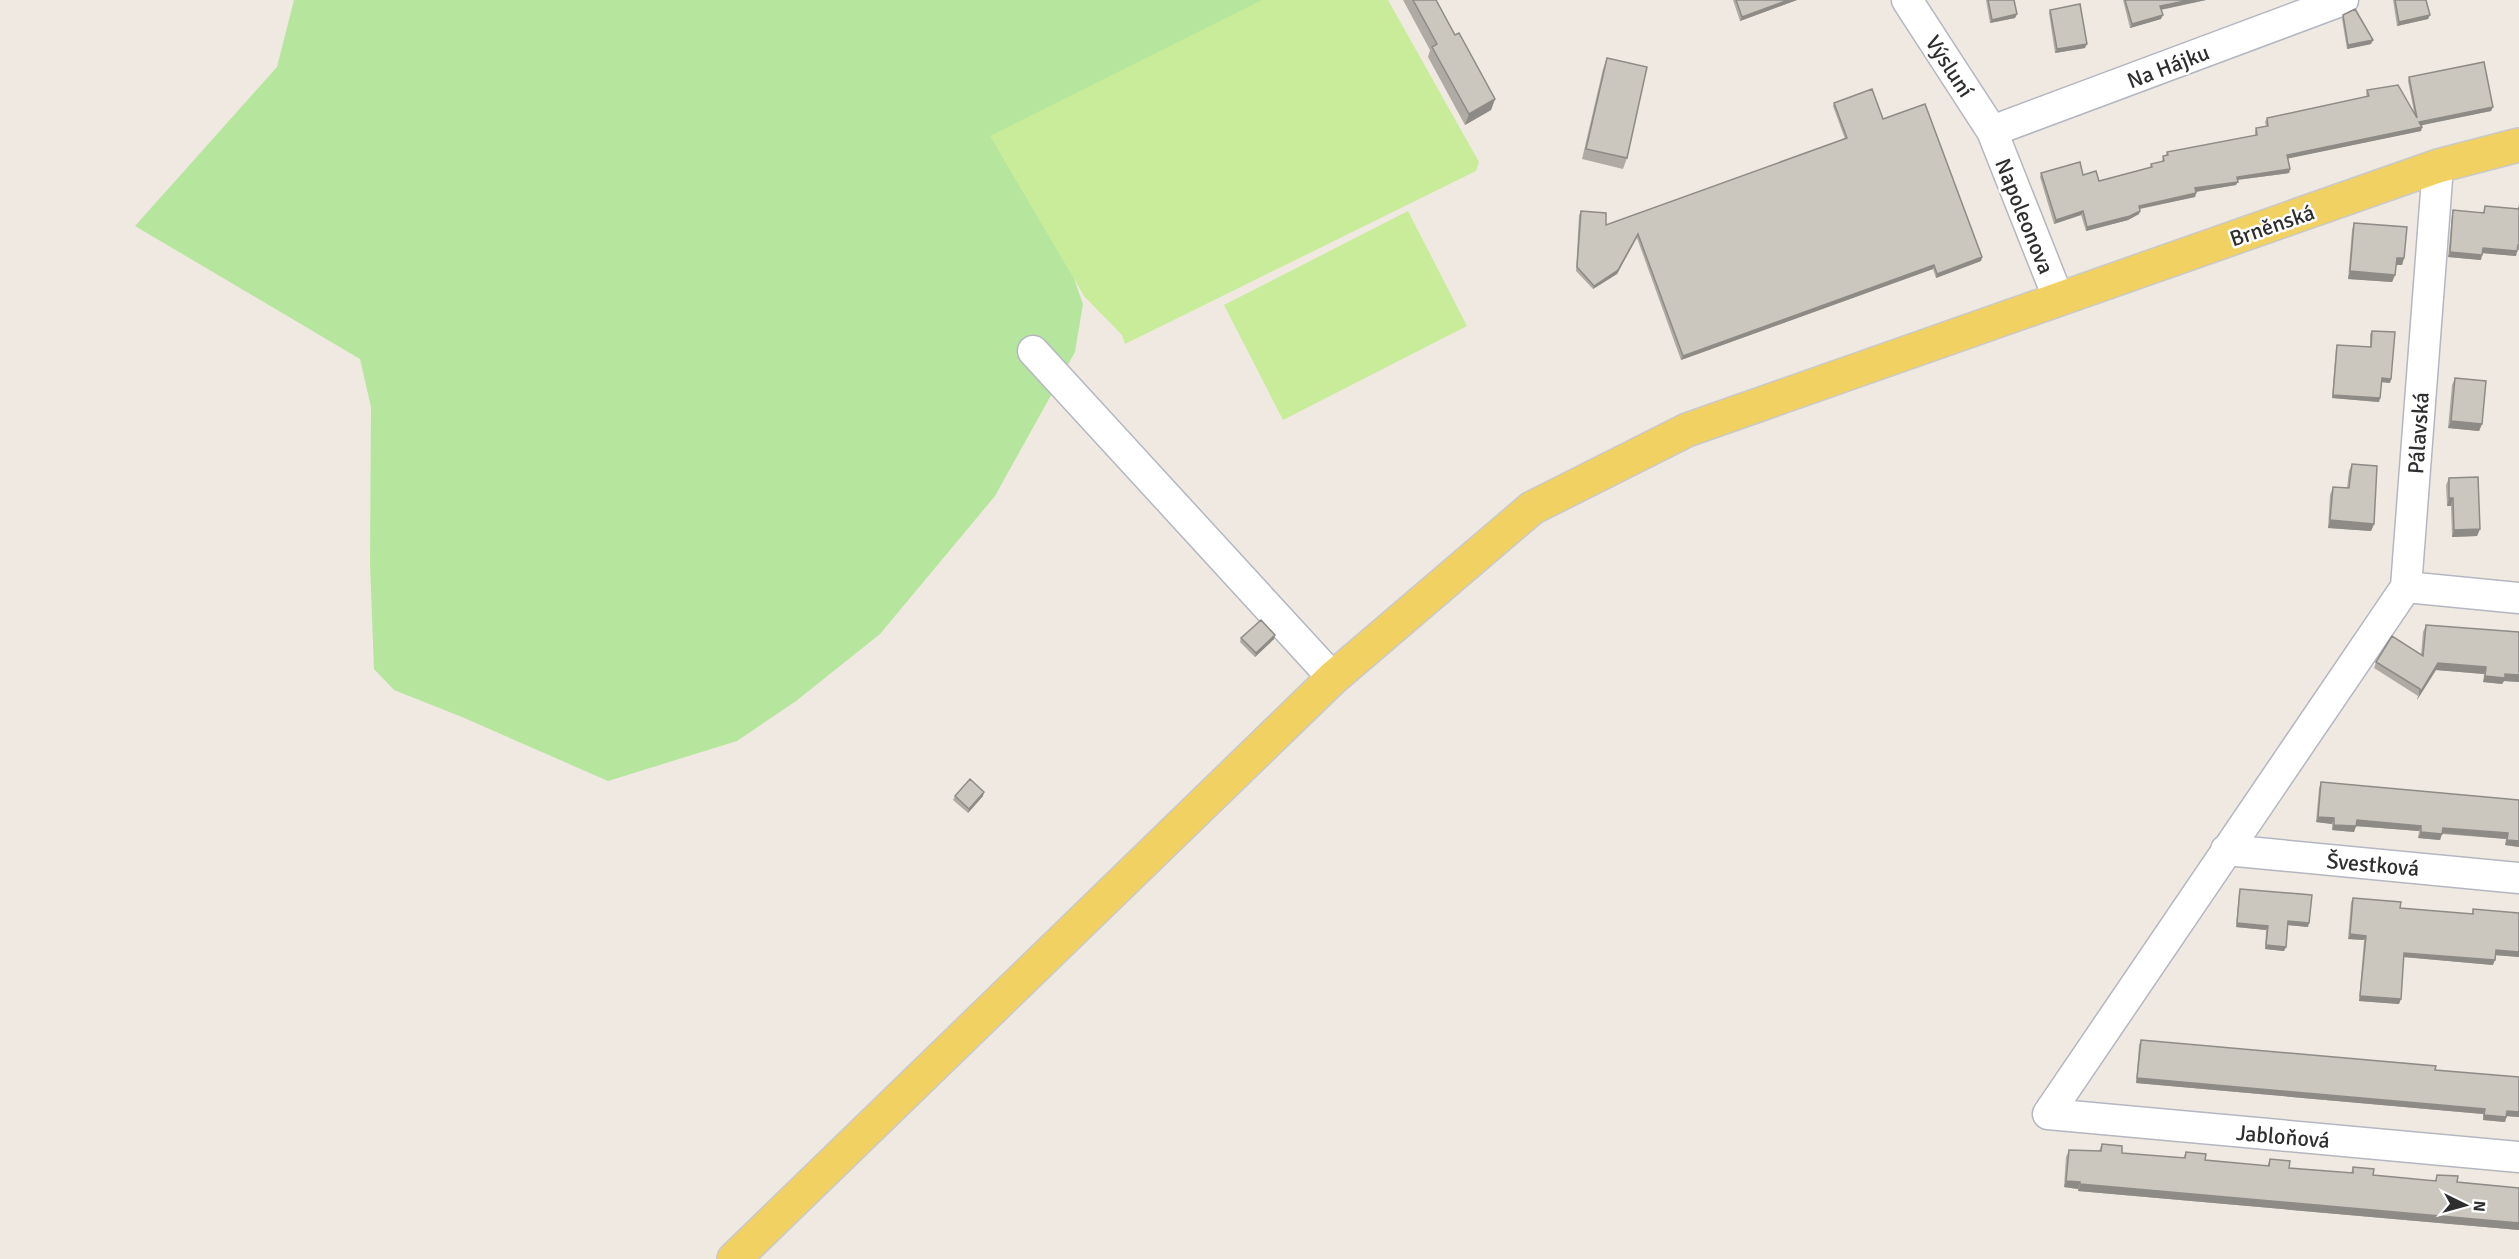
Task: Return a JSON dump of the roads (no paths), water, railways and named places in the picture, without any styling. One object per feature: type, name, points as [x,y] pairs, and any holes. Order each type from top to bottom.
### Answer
[{"type":"main road","name":"Brněnská","points":[[734,1259],[1334,678],[1532,508],[1687,430],[2438,166],[2519,145]]},
{"type":"street","name":"Výsluní","points":[[1907,0],[1992,131]]},
{"type":"street","name":"Na Hájku","points":[[1992,131],[2343,0]]},
{"type":"street","name":"Napoleonova","points":[[1992,131],[2059,300]]},
{"type":"street","name":"Pálavská","points":[[2406,587],[2438,166]]},
{"type":"street","points":[[1033,351],[1334,678]]},
{"type":"street","points":[[2226,850],[2406,587],[2519,598]]},
{"type":"street","name":"Švestková","points":[[2226,850],[2519,878]]},
{"type":"street","name":"Jabloňová","points":[[2226,850],[2048,1114],[2519,1157]]}]
